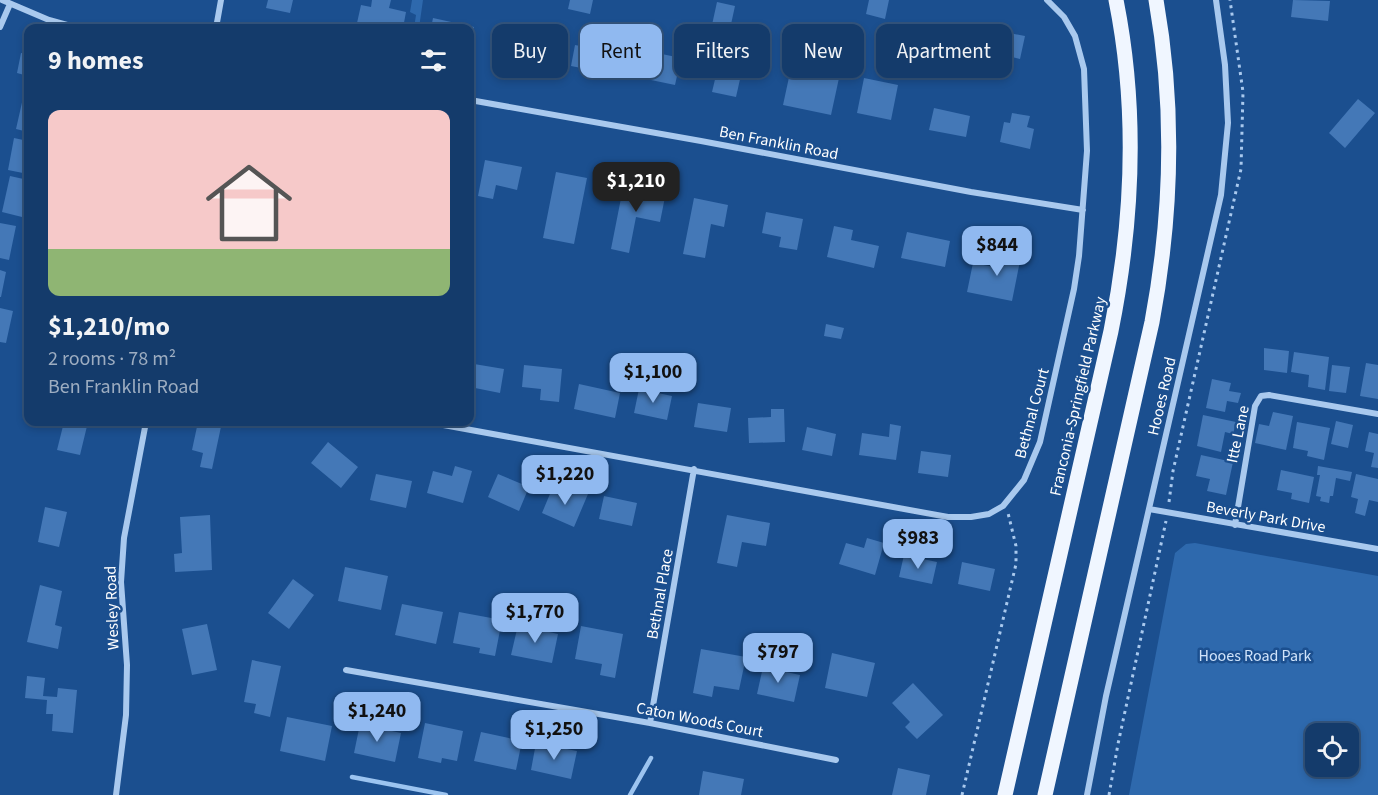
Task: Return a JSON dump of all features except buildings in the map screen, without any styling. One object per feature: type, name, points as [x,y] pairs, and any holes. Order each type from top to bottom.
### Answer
[{"type":"main road","name":"Franconia-Springfield Parkway","points":[[1005,795],[1121,277],[1130,190],[1131,152],[1127,76],[1116,0]]},
{"type":"main road","points":[[1045,795],[1150,332],[1162,265],[1169,180],[1169,122],[1165,63],[1156,0]]},
{"type":"street","points":[[2,0],[64,24]]},
{"type":"street","points":[[217,24],[221,0]]},
{"type":"street","name":"Bethnal Court","points":[[694,470],[948,516],[971,518],[989,514],[1006,503],[1024,480],[1040,442],[1074,289],[1079,256],[1087,151],[1084,69],[1075,36],[1064,17],[1047,0]]},
{"type":"street","name":"Hooes Road","points":[[1087,795],[1106,696],[1221,195],[1226,161],[1227,82],[1216,0]]},
{"type":"street","points":[[0,27],[10,4]]},
{"type":"street","name":"Ben Franklin Road","points":[[474,101],[971,192],[1083,210]]},
{"type":"street","name":"Itte Lane","points":[[1235,525],[1255,406],[1262,396],[1269,395],[1378,414]]},
{"type":"street","name":"Wesley Road","points":[[116,795],[126,715],[127,665],[122,582],[124,538],[145,426]]},
{"type":"street","points":[[449,426],[694,470]]},
{"type":"street","name":"Bethnal Place","points":[[650,723],[694,470]]},
{"type":"street","name":"Beverly Park Drive","points":[[1149,509],[1378,549]]},
{"type":"street","name":"Caton Woods Court","points":[[346,670],[650,723],[836,760]]},
{"type":"path","points":[[1109,795],[1168,513],[1173,471],[1241,169],[1243,92],[1230,0]]},
{"type":"path","points":[[962,795],[1016,564],[1016,546],[1006,503]]},
{"type":"green space","points":[[412,0],[423,0],[420,24],[415,24],[416,15],[410,12]]},
{"type":"green space","name":"Hooes Road Park","points":[[1195,543],[1378,576],[1378,795],[1129,795],[1175,553],[1186,544]]},
{"type":"waterway","points":[[630,795],[651,758]]},
{"type":"waterway","points":[[352,777],[446,795]]}]
